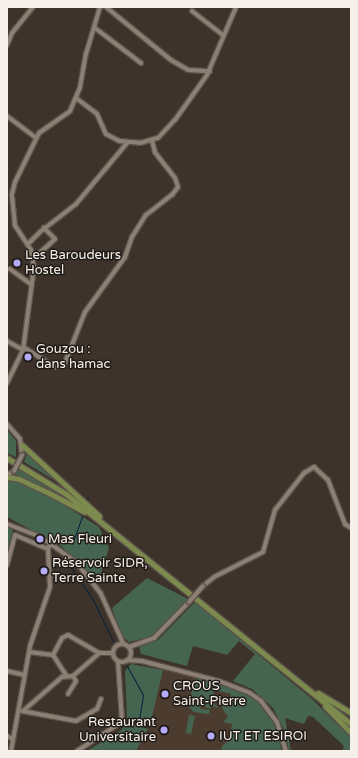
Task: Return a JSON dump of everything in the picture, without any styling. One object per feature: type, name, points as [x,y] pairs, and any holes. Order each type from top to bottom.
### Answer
[{"type":"main road","points":[[22,445],[121,537]]},
{"type":"main road","points":[[7,458],[66,494],[351,724]]},
{"type":"main road","points":[[7,476],[19,479],[49,493],[103,523]]},
{"type":"main road","points":[[294,677],[351,713]]},
{"type":"main road","points":[[294,677],[351,733]]},
{"type":"street","points":[[7,45],[12,33],[33,7]]},
{"type":"street","points":[[7,383],[23,348],[32,285],[34,258],[28,244],[15,225],[12,194],[19,171],[36,138],[43,128],[65,116],[76,98],[100,7]]},
{"type":"street","points":[[106,7],[171,60],[188,70],[210,71]]},
{"type":"street","points":[[76,98],[97,114],[110,137],[127,143],[152,141],[175,120],[210,71],[223,35],[236,7]]},
{"type":"street","points":[[192,11],[223,35]]},
{"type":"street","points":[[95,28],[141,62]]},
{"type":"street","points":[[7,116],[36,138]]},
{"type":"street","points":[[7,341],[23,348],[55,367],[64,364],[85,312],[125,257],[132,237],[146,215],[172,195],[178,187],[175,178],[156,152],[152,141]]},
{"type":"street","points":[[28,244],[44,228],[76,204],[127,143]]},
{"type":"street","points":[[34,258],[55,242],[55,237],[44,228]]},
{"type":"street","points":[[10,269],[32,285]]},
{"type":"street","points":[[7,424],[18,433],[22,445],[22,455],[14,470],[7,476]]},
{"type":"street","points":[[129,647],[137,642],[146,642],[154,638],[214,576],[263,552],[275,510],[304,472],[314,466],[328,480],[346,524],[351,528]]},
{"type":"street","points":[[7,520],[15,526]]},
{"type":"street","points":[[7,524],[51,542],[71,558],[94,582],[108,607],[116,632],[123,644],[129,647],[131,653],[142,661]]},
{"type":"street","points":[[7,565],[15,536],[48,549]]},
{"type":"street","points":[[11,751],[21,711],[29,652],[50,587],[48,549],[51,542]]},
{"type":"street","points":[[113,653],[117,645],[116,632]]},
{"type":"street","points":[[53,655],[66,635],[99,653],[113,653]]},
{"type":"street","points":[[117,645],[123,644]]},
{"type":"street","points":[[29,652],[53,655],[66,675]]},
{"type":"street","points":[[21,711],[66,675],[73,676],[99,653]]},
{"type":"street","points":[[77,751],[120,722],[123,716],[120,673],[118,661],[113,653]]},
{"type":"street","points":[[120,673],[131,653]]},
{"type":"street","points":[[118,661],[142,661],[225,682],[250,693],[260,701],[277,722],[286,751]]},
{"type":"street","points":[[7,671],[25,675]]},
{"type":"street","points":[[68,694],[76,681],[73,676]]},
{"type":"street","points":[[21,711],[76,721],[97,709],[101,699]]},
{"type":"street","points":[[7,736],[13,739]]},
{"type":"shaded area","points":[[163,669],[237,689],[229,740],[223,751],[136,751],[149,727]]},
{"type":"green space","points":[[7,430],[16,441],[16,457],[7,453]]},
{"type":"green space","points":[[27,453],[37,463],[59,483],[24,462]]},
{"type":"green space","points":[[19,469],[45,484],[66,498],[12,475]]},
{"type":"green space","points":[[11,479],[48,495],[99,527],[109,548],[98,582],[60,545],[7,517],[7,480]]},
{"type":"green space","points":[[7,527],[13,530],[7,559]]},
{"type":"green space","points":[[147,578],[188,599],[154,636],[129,642],[122,636],[112,608]]},
{"type":"green space","points":[[195,602],[312,699],[351,738],[351,751],[342,751],[344,746],[313,717],[308,716],[304,724],[285,718],[291,751],[289,751],[285,732],[273,708],[252,689],[233,681],[255,654],[239,641],[227,655],[193,646],[187,666],[141,654],[139,646],[158,640]]},
{"type":"green space","points":[[131,664],[163,670],[150,725],[127,718],[125,671]]},
{"type":"green space","points":[[195,677],[237,689],[258,702],[274,724],[282,751],[221,751],[222,746],[229,740],[232,724],[223,722],[228,717],[222,708],[223,705],[228,706],[229,702],[224,700],[225,698],[230,699],[231,694],[215,690],[213,694],[222,697],[222,699],[211,696],[210,701],[220,708],[211,706],[210,709],[201,705],[200,709],[210,710],[209,714],[219,716],[194,712],[189,707],[193,685],[196,686]]},
{"type":"green space","points":[[189,715],[195,716],[191,734],[186,733]]},
{"type":"green space","points":[[127,722],[148,729],[136,751],[87,751],[121,730]]},
{"type":"waterway","points":[[72,544],[82,516]]},
{"type":"waterway","points":[[71,568],[93,600],[113,641]]},
{"type":"waterway","points":[[127,666],[143,695],[138,725]]},
{"type":"place","name":"Les Baroudeurs Hostel","points":[[17,263]]},
{"type":"place","name":"Gouzou : dans hamac","points":[[28,357]]},
{"type":"place","name":"Mas Fleuri","points":[[40,539]]},
{"type":"place","name":"Réservoir SIDR, Terre Sainte","points":[[44,571]]},
{"type":"place","name":"CROUS Saint-Pierre","points":[[165,694]]},
{"type":"place","name":"Restaurant Universitaire","points":[[164,730]]},
{"type":"place","name":"IUT ET ESIROI","points":[[211,736]]}]
